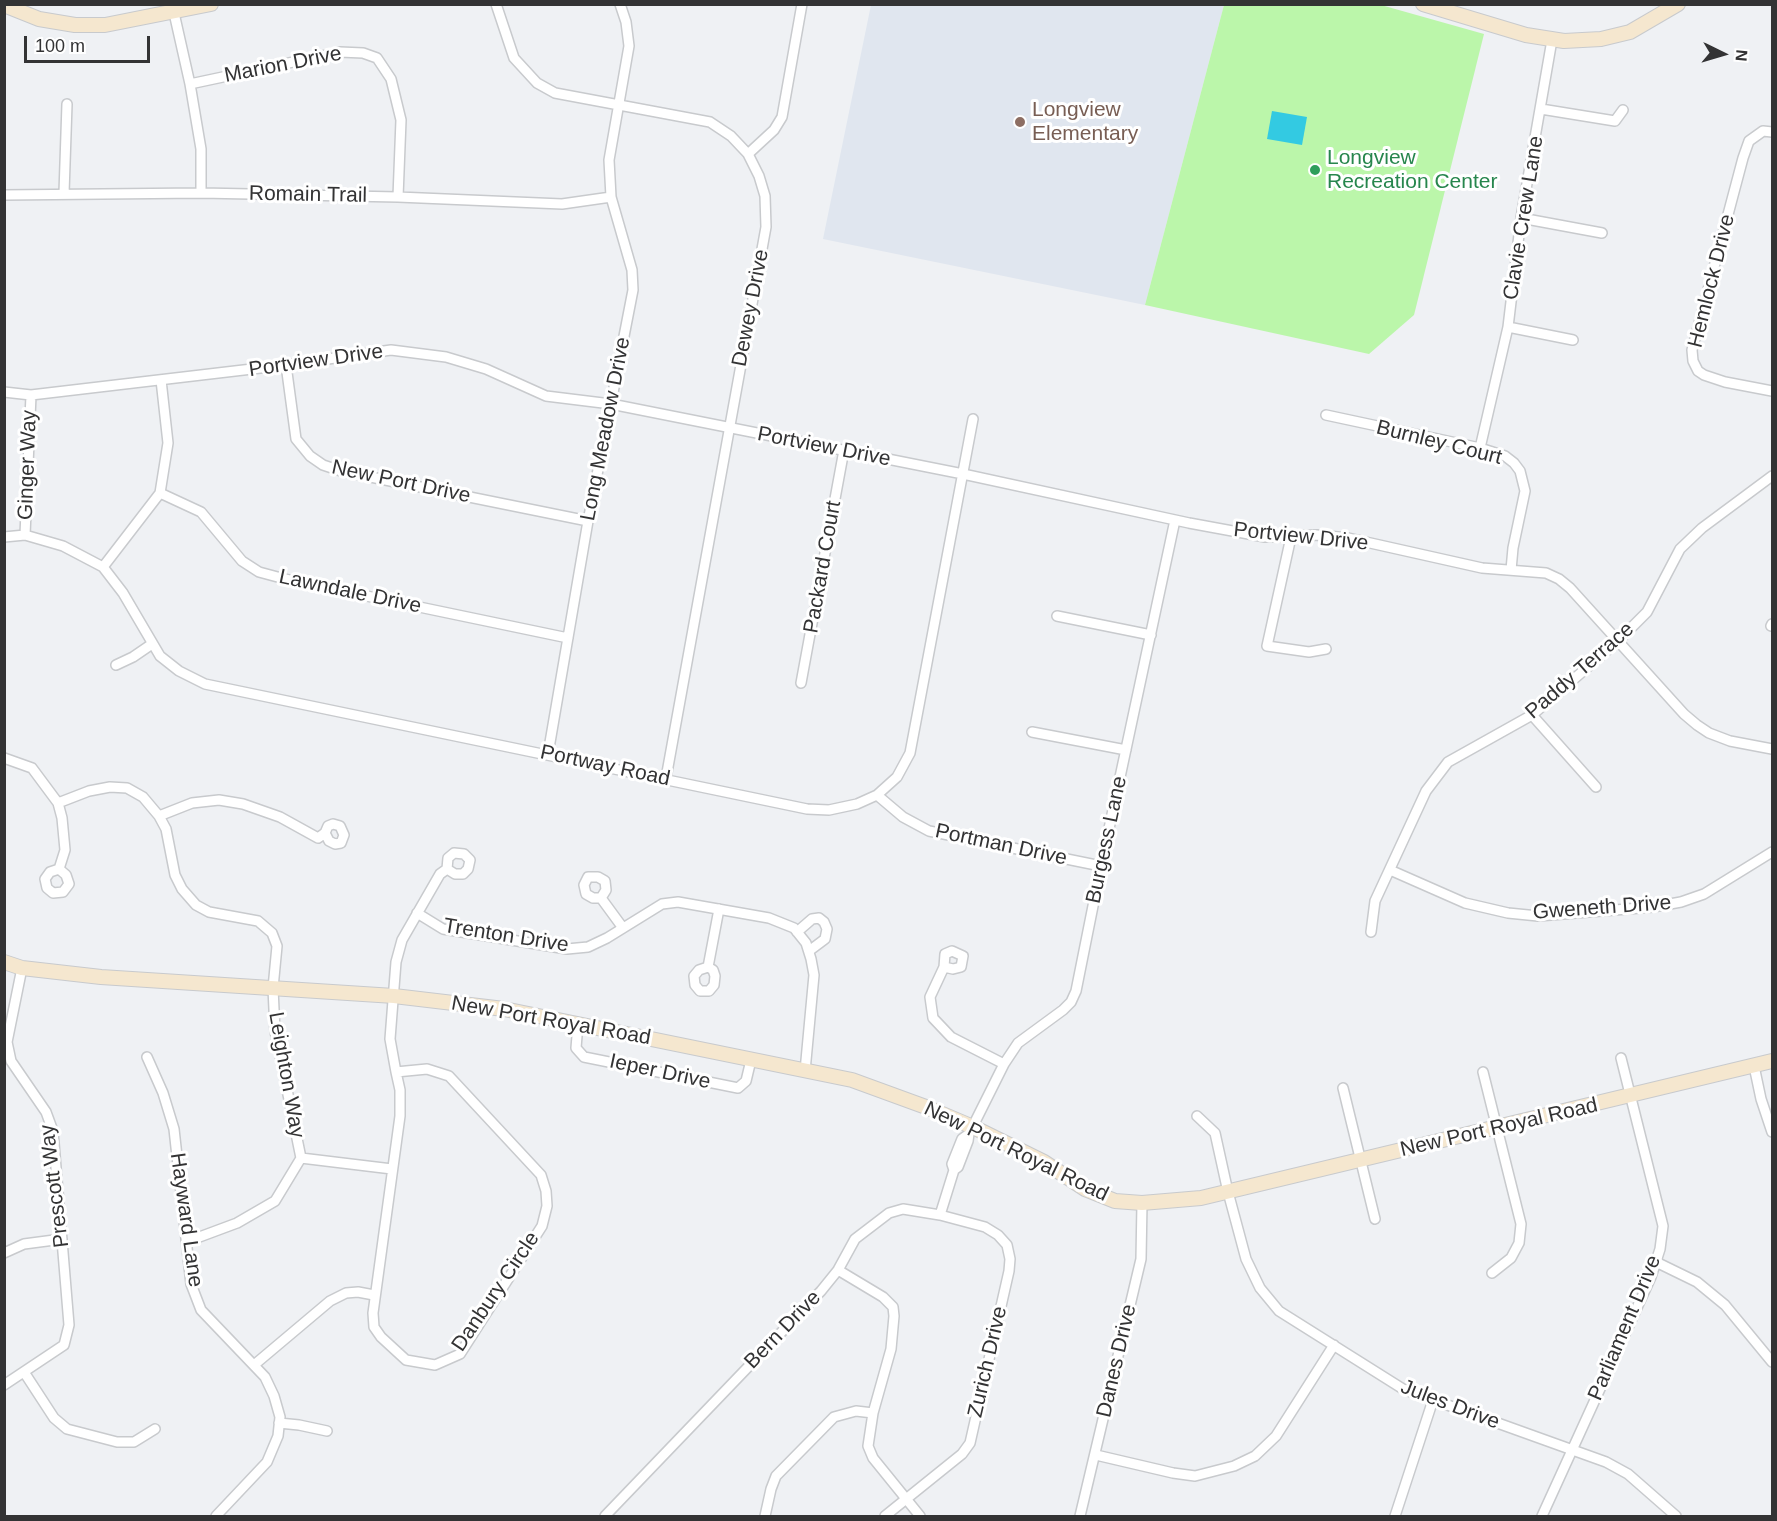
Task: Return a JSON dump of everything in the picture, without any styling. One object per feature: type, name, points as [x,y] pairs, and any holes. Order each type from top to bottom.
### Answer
[{"type":"street","points":[[4,5],[39,19],[75,25],[105,25],[173,8],[211,4]]},
{"type":"street","name":"Dewey Drive","points":[[496,4],[514,58],[537,83],[555,93],[710,122],[731,136],[748,154],[759,176],[765,196],[766,227],[666,778]]},
{"type":"street","name":"Long Meadow Drive","points":[[548,754],[588,521],[633,290],[632,270],[611,197],[609,160],[629,45],[626,22],[620,4]]},
{"type":"street","points":[[748,154],[774,130],[782,117],[802,4]]},
{"type":"street","points":[[1423,4],[1526,35],[1552,40],[1601,39],[1630,32],[1678,4]]},
{"type":"street","points":[[173,8],[190,84],[201,149],[201,193]]},
{"type":"street","name":"Clavie Crew Lane","points":[[1480,448],[1508,327],[1521,218],[1552,40]]},
{"type":"street","name":"Marion Drive","points":[[190,84],[340,52],[363,53],[376,58],[391,79],[401,120],[398,197]]},
{"type":"street","points":[[64,193],[67,104]]},
{"type":"street","points":[[1541,109],[1616,122],[1623,110]]},
{"type":"street","name":"Hemlock Drive","points":[[1773,132],[1763,131],[1749,141],[1692,350],[1693,361],[1698,371],[1704,375],[1725,382],[1773,391]]},
{"type":"street","name":"Romain Trail","points":[[4,195],[201,193],[398,197],[562,204],[611,197]]},
{"type":"street","points":[[1521,218],[1602,233]]},
{"type":"street","points":[[1508,327],[1573,340]]},
{"type":"street","name":"Portview Drive","points":[[4,392],[31,395],[161,381],[391,350],[446,357],[486,369],[546,396],[611,404],[963,474],[1175,520],[1265,537],[1317,535],[1348,538],[1482,568],[1546,573],[1559,579],[1570,588],[1684,714],[1709,733],[1740,744],[1773,748]]},
{"type":"street","name":"New Port Drive","points":[[286,365],[296,439],[310,456],[323,465],[341,471],[588,521]]},
{"type":"street","points":[[103,567],[160,493],[168,443],[161,381]]},
{"type":"street","name":"Ginger Way","points":[[25,535],[31,395]]},
{"type":"street","name":"Burnley Court","points":[[1326,415],[1480,448],[1505,456],[1514,463],[1524,481],[1525,491],[1513,548],[1511,570]]},
{"type":"street","name":"Portway Road","points":[[4,537],[25,535],[63,546],[103,567],[123,593],[160,656],[179,671],[205,684],[807,808],[829,810],[856,804],[877,795],[897,777],[910,753],[974,419]]},
{"type":"street","name":"Packard Court","points":[[801,683],[844,450]]},
{"type":"street","name":"Paddy Terrace","points":[[1371,932],[1375,901],[1426,791],[1448,762],[1532,716],[1618,641],[1647,612],[1680,549],[1702,528],[1773,476]]},
{"type":"street","name":"Lawndale Drive","points":[[160,493],[201,513],[242,561],[259,572],[568,638]]},
{"type":"street","name":"Burgess Lane","points":[[971,1130],[1004,1064],[1018,1043],[1064,1010],[1076,991],[1175,520]]},
{"type":"street","points":[[1291,537],[1267,646],[1309,652],[1326,649]]},
{"type":"street","points":[[1057,616],[1151,635]]},
{"type":"street","points":[[116,665],[152,644]]},
{"type":"street","points":[[1532,716],[1596,787]]},
{"type":"street","points":[[1032,732],[1126,750]]},
{"type":"street","points":[[4,758],[32,768],[58,803],[65,850],[59,869]]},
{"type":"street","points":[[58,803],[110,786],[127,788],[143,797],[159,816],[192,803],[219,800],[243,804],[280,817],[318,838],[325,833]]},
{"type":"street","name":"Portman Drive","points":[[877,795],[903,818],[929,831],[1101,866]]},
{"type":"street","name":"Leighton Way","points":[[159,816],[166,828],[175,875],[182,889],[196,905],[209,912],[258,921],[272,933],[277,946],[273,988],[275,1031],[301,1158],[274,1201],[237,1223],[186,1242]]},
{"type":"street","name":"Gweneth Drive","points":[[1390,870],[1465,903],[1508,913],[1538,915],[1653,907],[1681,902],[1704,894],[1773,852]]},
{"type":"street","name":"Danbury Circle","points":[[396,1072],[428,1069],[449,1076],[541,1175],[546,1191],[547,1206],[542,1226],[460,1354],[435,1365],[406,1360],[381,1337],[374,1327],[374,1295],[400,1116],[399,1090],[390,1040],[396,962],[402,940],[440,874],[447,869]]},
{"type":"street","points":[[601,898],[623,928]]},
{"type":"street","name":"Trenton Drive","points":[[417,914],[443,929],[567,949],[588,947],[662,904],[678,902],[769,918],[794,928],[797,932]]},
{"type":"street","points":[[708,967],[719,909]]},
{"type":"street","points":[[806,1071],[814,975],[807,943],[797,932],[812,919],[819,918],[827,929],[825,939],[809,951]]},
{"type":"street","name":"New Port Royal Road","points":[[4,962],[22,968],[101,977],[394,996],[504,1010],[852,1080],[926,1107],[971,1130],[1044,1162],[1085,1189],[1115,1202],[1152,1204],[1201,1198],[1773,1061]]},
{"type":"street","points":[[944,967],[930,997],[933,1018],[951,1037],[1004,1064]]},
{"type":"street","name":"Prescott Way","points":[[4,1385],[64,1345],[69,1325],[53,1131],[46,1112],[8,1063],[7,1042],[22,968]]},
{"type":"street","name":"Ieper Drive","points":[[578,1024],[576,1048],[584,1057],[738,1088],[746,1081],[751,1060]]},
{"type":"street","name":"Hayward Lane","points":[[147,1058],[163,1093],[174,1129],[191,1284],[201,1310],[265,1377],[280,1417],[278,1436],[267,1462],[216,1516]]},
{"type":"street","name":"Parliament Drive","points":[[1542,1516],[1651,1277],[1660,1250],[1663,1226],[1621,1058]]},
{"type":"street","points":[[1754,1066],[1761,1099],[1773,1132]]},
{"type":"street","points":[[1483,1072],[1521,1224],[1519,1243],[1511,1258],[1492,1274]]},
{"type":"street","points":[[1343,1088],[1375,1219]]},
{"type":"street","name":"Jules Drive","points":[[1197,1116],[1215,1133],[1246,1259],[1260,1288],[1279,1311],[1403,1389],[1606,1462],[1628,1474],[1676,1516]]},
{"type":"street","points":[[940,1215],[954,1170],[958,1167],[971,1130]]},
{"type":"street","points":[[301,1158],[392,1169]]},
{"type":"street","name":"Danes Drive","points":[[1080,1516],[1141,1259],[1142,1203]]},
{"type":"street","name":"Bern Drive","points":[[605,1516],[820,1291],[838,1270],[855,1239],[889,1213],[903,1209],[940,1215]]},
{"type":"street","name":"Zurich Drive","points":[[885,1516],[962,1454],[970,1443],[1009,1271],[1010,1259],[1007,1245],[999,1234],[985,1227],[940,1215]]},
{"type":"street","points":[[4,1253],[24,1244],[62,1239]]},
{"type":"street","points":[[1656,1262],[1697,1282],[1725,1305],[1773,1362]]},
{"type":"street","points":[[838,1270],[883,1297],[892,1307],[894,1316],[891,1349],[873,1413],[868,1446],[873,1458],[920,1516]]},
{"type":"street","points":[[254,1365],[330,1301],[346,1293],[358,1292],[374,1295]]},
{"type":"street","points":[[1096,1455],[1194,1476],[1234,1467],[1255,1456],[1276,1436],[1334,1345]]},
{"type":"street","points":[[24,1372],[54,1418],[67,1429],[117,1442],[134,1442],[155,1429]]},
{"type":"street","points":[[1395,1516],[1433,1400]]},
{"type":"street","points":[[765,1516],[776,1476],[834,1417],[856,1411],[873,1413]]},
{"type":"street","points":[[279,1423],[327,1431]]},
{"type":"shaded area","name":"Longview Elementary","points":[[871,5],[1224,5],[1145,305],[823,239]]},
{"type":"green space","name":"Longview Recreation Center","points":[[1224,5],[1381,5],[1484,34],[1414,315],[1369,354],[1145,305]]},
{"type":"water","points":[[1272,111],[1307,117],[1302,145],[1267,139]]},
{"type":"place","name":"Longview Elementary","points":[[1020,122]]},
{"type":"place","name":"Longview Recreation Center","points":[[1315,170]]}]
